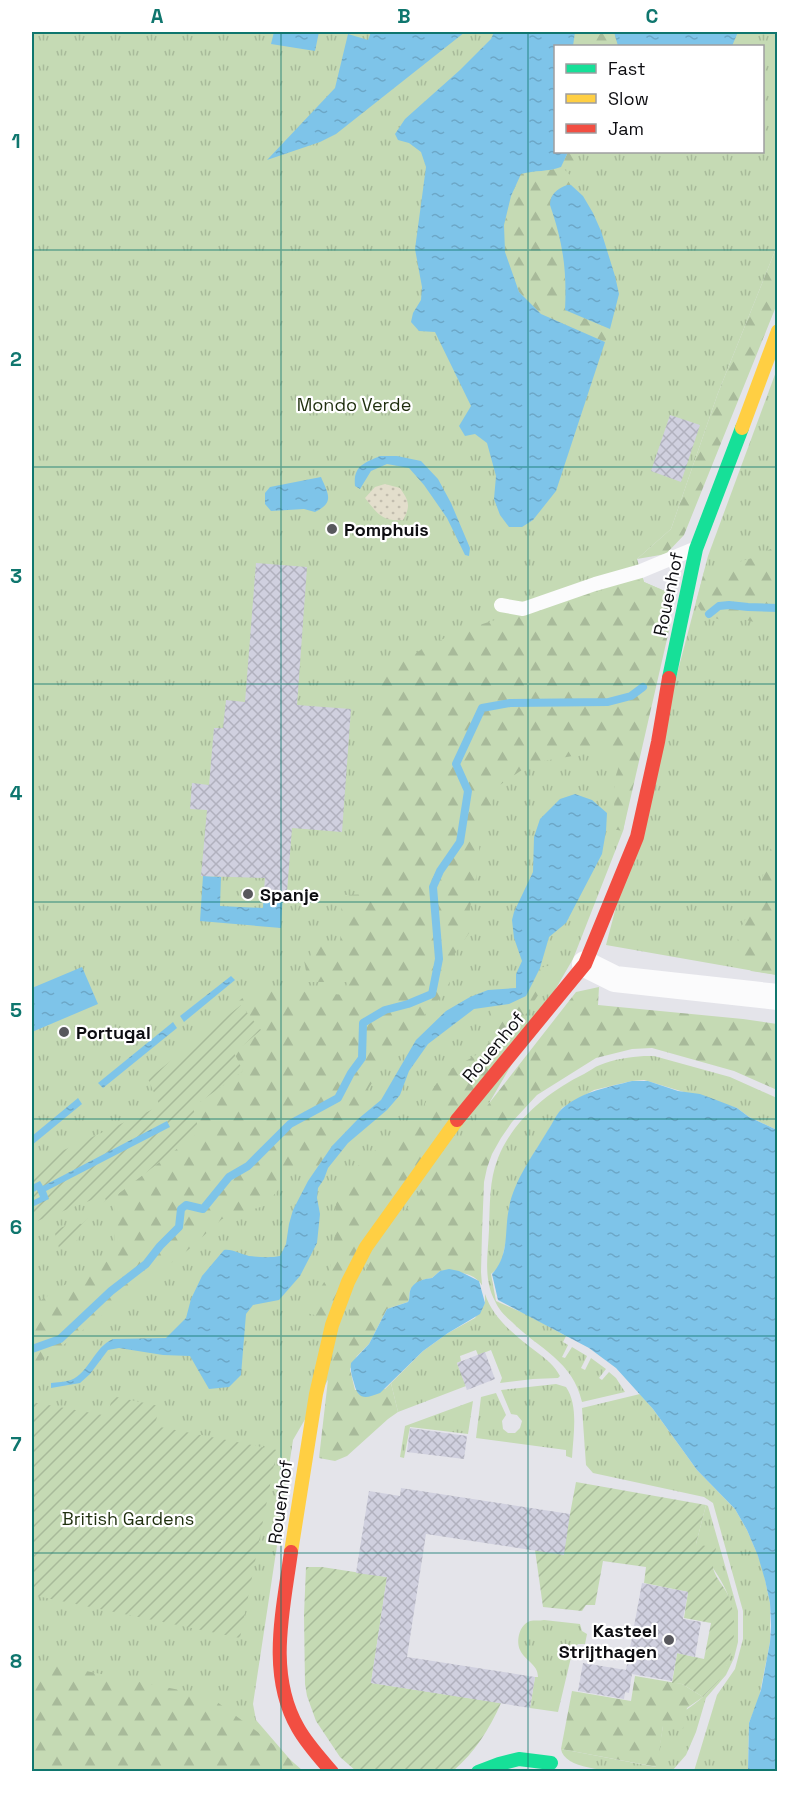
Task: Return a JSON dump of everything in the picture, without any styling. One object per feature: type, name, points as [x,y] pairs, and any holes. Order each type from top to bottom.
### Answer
[{"type":"street","name":"Rouenhof","points":[[332,1772],[297,1726],[282,1683],[279,1635],[303,1470],[316,1394],[332,1325],[348,1282],[366,1246],[478,1093],[585,963],[636,837],[658,742],[678,631],[696,549],[777,330]]},
{"type":"street","points":[[585,963],[615,979],[777,997]]},
{"type":"street","points":[[478,1772],[519,1759],[551,1763]]},
{"type":"lane","points":[[501,605],[523,609],[641,571],[696,549]]},
{"type":"green space","name":"Mondo Verde","points":[[32,32],[777,32],[777,246],[718,393],[671,529],[637,559],[644,582],[667,592],[623,831],[573,959],[293,1440],[253,1704],[256,1720],[300,1771],[32,1771]]},
{"type":"green space","points":[[575,32],[614,32],[618,45],[573,45]]},
{"type":"green space","points":[[568,153],[576,153],[576,162],[562,167],[573,178],[571,185],[567,185],[550,205],[563,257],[565,310],[610,329],[605,342],[541,314],[519,292],[505,252],[504,225],[511,196],[521,174],[561,167]]},
{"type":"green space","points":[[777,246],[777,304],[684,535],[666,554],[637,559],[671,529],[718,393]]},
{"type":"green space","points":[[777,369],[777,975],[606,945],[708,556]]},
{"type":"green space","points":[[777,545],[777,623],[770,626],[742,619],[721,620],[703,614],[696,603],[704,572],[759,556]]},
{"type":"green space","points":[[643,579],[644,582],[667,592],[670,626],[623,831],[612,829],[614,781],[619,766],[607,750],[532,763],[497,787],[480,836],[478,868],[470,908],[469,933],[454,955],[449,988],[396,1047],[366,1092],[381,1100],[358,1119],[332,1146],[314,1172],[296,1170],[264,1206],[222,1219],[188,1250],[32,1367],[32,1306],[98,1264],[115,1259],[114,1197],[198,1132],[193,1107],[243,1071],[234,1053],[260,1030],[239,1001],[255,987],[345,995],[347,982],[308,982],[304,960],[311,960],[310,944],[340,946],[342,895],[378,894],[380,679],[393,664],[455,633]]},
{"type":"green space","points":[[777,834],[778,975],[751,971],[736,952],[739,931],[758,896],[768,855]]},
{"type":"green space","points":[[559,963],[328,1318],[297,1311],[314,1298],[328,1276],[334,1252],[336,1200],[361,1162],[418,1115],[434,1087],[447,1072],[485,1048],[492,1034],[490,1006],[518,1001],[531,986],[540,968]]},
{"type":"green space","points":[[599,987],[598,1005],[777,1024],[777,1090],[734,1071],[652,1048],[632,1049],[596,1058],[537,1095],[512,1122],[501,1138],[487,1168],[484,1182],[482,1285],[469,1275],[440,1271],[432,1278],[414,1285],[408,1302],[387,1309],[369,1344],[357,1356],[350,1369],[355,1390],[385,1389],[391,1383],[398,1412],[347,1456],[335,1461],[319,1458],[329,1371],[372,1253],[576,992]]},
{"type":"green space","points":[[241,1005],[261,1030],[234,1053],[243,1071],[193,1107],[199,1132],[114,1197],[86,1227],[75,1243],[59,1248],[54,1230],[74,1223],[82,1224],[106,1200],[102,1196],[32,1223],[32,1174],[53,1155],[160,1106],[148,1079]]},
{"type":"green space","points":[[654,1056],[730,1077],[777,1098],[777,1130],[749,1117],[737,1108],[644,1080],[594,1090],[562,1108],[527,1165],[509,1208],[508,1232],[502,1259],[498,1268],[491,1274],[496,1301],[566,1336],[563,1342],[568,1345],[562,1357],[565,1358],[572,1347],[587,1356],[581,1368],[585,1370],[591,1358],[606,1369],[599,1378],[602,1380],[609,1372],[625,1392],[582,1402],[578,1388],[563,1366],[505,1315],[498,1307],[491,1293],[487,1266],[490,1193],[493,1175],[498,1158],[513,1131],[545,1098],[598,1066],[616,1060]]},
{"type":"green space","points":[[485,1294],[500,1319],[514,1334],[550,1363],[560,1376],[500,1383],[502,1378],[491,1350],[478,1355],[476,1350],[460,1356],[461,1361],[457,1363],[466,1386],[398,1412],[391,1383],[423,1351],[448,1333],[475,1318],[485,1303]]},
{"type":"green space","points":[[556,1384],[566,1387],[573,1403],[572,1458],[566,1456],[566,1450],[476,1438],[481,1397],[496,1393],[506,1415],[502,1421],[503,1429],[508,1433],[515,1433],[522,1421],[517,1415],[511,1414],[501,1390]]},
{"type":"green space","points":[[640,1394],[697,1470],[735,1509],[762,1565],[770,1603],[770,1642],[759,1698],[749,1723],[748,1771],[694,1771],[717,1695],[735,1669],[743,1639],[743,1611],[713,1503],[704,1497],[593,1473],[586,1465],[582,1408]]},
{"type":"green space","name":"British Gardens","points":[[112,1396],[159,1406],[155,1426],[277,1450],[240,1638],[32,1595],[32,1402],[108,1416]]},
{"type":"green space","points":[[473,1401],[468,1434],[410,1427],[404,1458],[400,1457],[405,1426]]},
{"type":"green space","points":[[576,1482],[706,1505],[696,1544],[716,1548],[713,1569],[728,1595],[733,1616],[734,1638],[729,1661],[724,1671],[703,1697],[682,1684],[672,1683],[677,1653],[704,1659],[711,1623],[684,1618],[688,1592],[644,1583],[646,1567],[603,1561],[595,1605],[586,1605],[582,1611],[543,1607],[535,1550],[570,1514]]},
{"type":"green space","points":[[706,1505],[738,1611],[738,1642],[726,1675],[706,1698],[696,1732],[686,1755],[672,1771],[610,1771],[577,1764],[566,1758],[561,1749],[656,1767],[663,1726],[704,1696],[713,1687],[725,1668],[733,1637],[729,1599],[718,1575],[696,1544]]},
{"type":"green space","points":[[306,1567],[322,1567],[387,1577],[371,1683],[501,1703],[481,1740],[453,1771],[356,1771],[340,1757],[316,1721],[307,1696],[304,1615]]},
{"type":"green space","points":[[544,1620],[580,1624],[582,1631],[587,1634],[585,1644],[578,1644],[573,1649],[558,1712],[530,1708],[535,1677],[538,1677],[534,1666],[522,1654],[519,1646],[519,1634],[523,1626],[530,1621]]},
{"type":"green space","points":[[32,1660],[209,1696],[267,1739],[303,1771],[32,1771]]},
{"type":"green space","points":[[635,1676],[682,1684],[703,1697],[687,1708],[683,1729],[663,1726],[657,1767],[561,1749],[572,1691],[631,1701]]},
{"type":"sand","points":[[385,484],[400,488],[405,497],[408,507],[403,520],[385,518],[365,498],[375,487]]},
{"type":"water","points":[[274,32],[319,32],[315,51],[271,44]]},
{"type":"water","points":[[371,32],[465,32],[336,134],[320,142],[267,160],[335,88],[348,34],[368,40]]},
{"type":"water","points":[[494,32],[575,32],[573,45],[554,45],[554,153],[568,153],[561,167],[521,174],[511,196],[504,225],[505,252],[519,292],[541,314],[605,342],[556,491],[533,520],[522,527],[509,527],[500,515],[494,499],[496,476],[487,443],[475,434],[465,436],[459,426],[471,406],[435,332],[419,331],[411,322],[413,313],[421,300],[422,287],[415,249],[426,167],[421,152],[409,143],[398,140],[395,134],[405,119],[491,39]]},
{"type":"water","points":[[614,32],[738,32],[732,45],[618,45]]},
{"type":"water","points":[[571,185],[583,196],[593,213],[615,276],[619,294],[610,329],[565,310],[563,257],[550,205],[555,192]]},
{"type":"water","points":[[380,456],[397,456],[421,461],[438,479],[470,548],[469,556],[465,555],[447,518],[409,468],[387,464],[371,471],[360,489],[355,486],[356,474],[361,466]]},
{"type":"water","points":[[321,477],[328,501],[315,512],[304,509],[271,511],[265,504],[265,493],[270,487]]},
{"type":"water","points":[[575,794],[592,800],[607,813],[602,854],[566,923],[549,937],[540,968],[526,996],[509,1004],[474,1009],[428,1044],[409,1071],[400,1095],[387,1110],[348,1143],[328,1168],[318,1188],[320,1214],[317,1243],[300,1276],[279,1300],[253,1305],[246,1314],[241,1375],[229,1387],[209,1389],[190,1356],[163,1355],[119,1348],[108,1350],[90,1374],[80,1383],[51,1388],[51,1383],[69,1381],[77,1377],[101,1348],[113,1339],[166,1338],[186,1318],[191,1299],[202,1276],[224,1250],[249,1256],[280,1256],[286,1244],[293,1210],[308,1181],[332,1146],[358,1119],[381,1100],[416,1040],[446,1011],[470,997],[488,990],[516,988],[516,974],[522,961],[514,938],[512,920],[533,872],[534,837],[540,819],[560,799]]},
{"type":"water","points":[[203,876],[221,877],[220,906],[263,908],[264,890],[283,892],[281,928],[200,921]]},
{"type":"water","points":[[82,967],[98,1004],[32,1032],[32,988]]},
{"type":"water","points":[[231,976],[235,980],[184,1022],[180,1016]]},
{"type":"water","points":[[173,1022],[177,1028],[103,1088],[98,1083]]},
{"type":"water","points":[[632,1081],[648,1081],[678,1091],[700,1094],[737,1108],[749,1117],[777,1130],[777,1771],[748,1771],[749,1723],[761,1690],[770,1642],[770,1603],[758,1556],[735,1509],[697,1470],[653,1409],[616,1368],[589,1348],[498,1300],[492,1274],[502,1259],[509,1208],[515,1187],[559,1112],[588,1093]]},
{"type":"water","points":[[78,1098],[82,1104],[32,1145],[32,1136]]},
{"type":"water","points":[[167,1121],[170,1127],[46,1191],[49,1199],[32,1207],[32,1196],[34,1200],[40,1197],[37,1190],[32,1193],[32,1185],[40,1181],[43,1186]]},
{"type":"water","points":[[449,1269],[459,1271],[479,1281],[485,1303],[480,1314],[423,1351],[380,1393],[366,1397],[360,1395],[356,1389],[351,1363],[369,1344],[387,1309],[408,1302],[411,1288],[416,1283]]},
{"type":"building","points":[[670,415],[700,425],[681,482],[651,471]]},
{"type":"building","points":[[256,563],[307,567],[297,705],[351,709],[342,832],[292,828],[287,892],[264,890],[265,878],[201,876],[207,810],[190,809],[192,783],[209,785],[214,728],[223,728],[226,700],[245,702]]},
{"type":"building","points":[[485,1352],[495,1379],[467,1390],[457,1363]]},
{"type":"building","points":[[410,1428],[467,1436],[464,1459],[407,1452]]},
{"type":"building","points":[[401,1488],[570,1514],[564,1555],[426,1534],[407,1657],[535,1677],[530,1708],[371,1683],[387,1577],[356,1573],[369,1491],[400,1496]]},
{"type":"building","name":"Kasteel Strijthagen","points":[[642,1583],[688,1592],[683,1619],[701,1622],[695,1657],[677,1653],[672,1681],[632,1674],[629,1693],[625,1692],[624,1699],[578,1691],[583,1663],[626,1670]]},
{"type":"waterway","points":[[709,614],[719,606],[729,605],[778,608]]},
{"type":"waterway","points":[[32,1349],[60,1339],[111,1291],[146,1264],[179,1227],[181,1209],[186,1205],[203,1209],[229,1177],[248,1166],[290,1124],[338,1098],[362,1058],[363,1023],[385,1010],[432,994],[439,959],[433,887],[440,871],[460,842],[468,791],[456,764],[482,708],[510,703],[608,702],[631,696],[643,687]]},
{"type":"traffic: fast","points":[[669,678],[696,549],[742,428]]},
{"type":"traffic: fast","points":[[478,1772],[519,1759],[551,1763]]},
{"type":"traffic: slow","points":[[742,428],[778,331]]},
{"type":"traffic: slow","points":[[291,1552],[316,1394],[332,1325],[348,1282],[366,1247],[457,1120]]},
{"type":"traffic: jam","points":[[457,1120],[585,964],[637,837],[658,742],[669,678]]},
{"type":"traffic: jam","points":[[291,1552],[280,1642],[283,1686],[288,1707],[298,1728],[332,1772]]},
{"type":"place","name":"Pomphuis","points":[[332,529]]},
{"type":"place","name":"Spanje","points":[[248,894]]},
{"type":"place","name":"Portugal","points":[[64,1032]]},
{"type":"place","name":"Kasteel Strijthagen","points":[[669,1640]]}]
